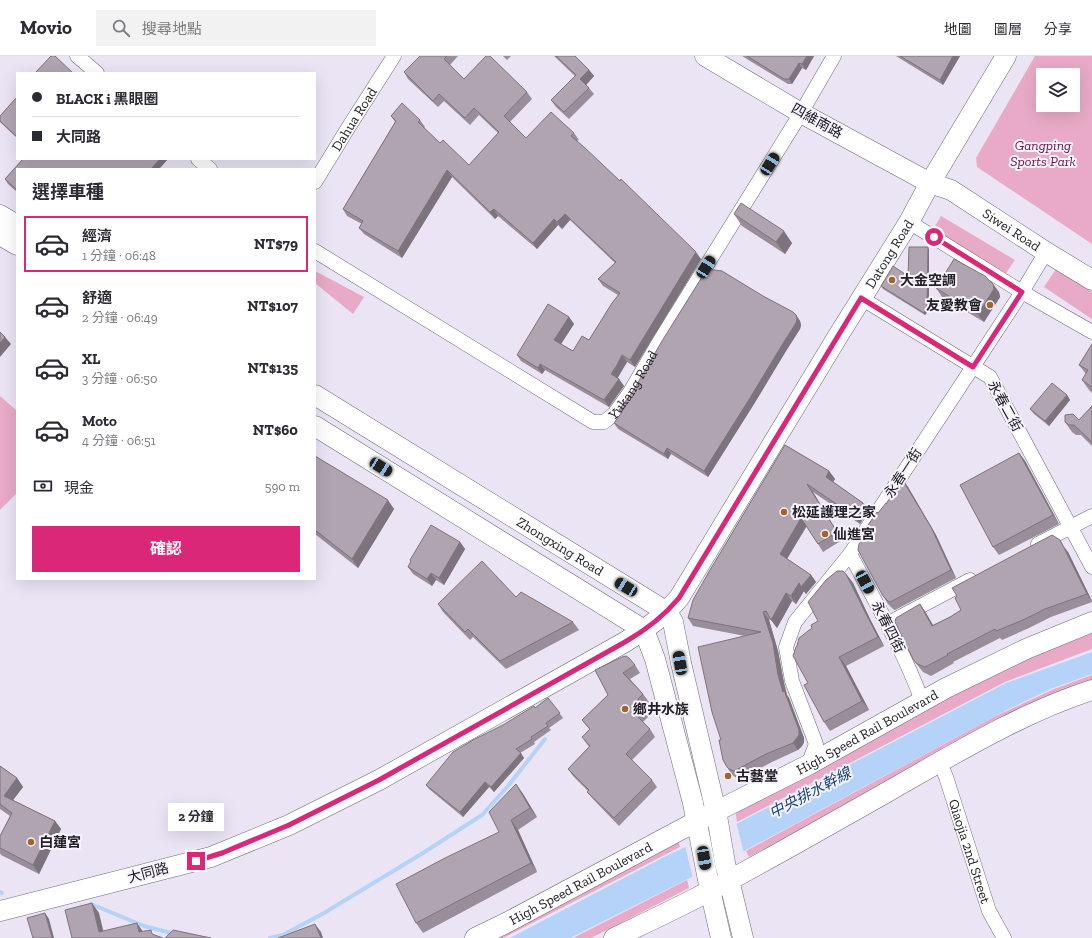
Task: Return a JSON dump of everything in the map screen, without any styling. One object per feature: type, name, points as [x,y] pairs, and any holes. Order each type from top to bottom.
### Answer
[{"type":"street","points":[[77,56],[96,72]]},
{"type":"street","name":"Dahua Road","points":[[316,180],[394,56]]},
{"type":"street","name":"四維南路","points":[[705,56],[801,113],[930,183]]},
{"type":"street","name":"Yukang Road","points":[[316,252],[593,422],[604,422],[614,414],[630,392],[659,342],[801,113],[834,56]]},
{"type":"street","name":"Datong Road","points":[[667,612],[679,598],[861,298],[909,222],[930,183],[1006,56]]},
{"type":"street","points":[[199,160],[209,168]]},
{"type":"street","name":"Siwei Road","points":[[930,183],[951,190],[1092,280]]},
{"type":"street","points":[[0,214],[16,224]]},
{"type":"street","points":[[909,222],[1022,292],[1092,332]]},
{"type":"street","points":[[0,235],[16,244]]},
{"type":"street","name":"永春一街","points":[[808,765],[816,744],[792,681],[786,647],[795,622],[850,554],[1022,292],[1046,252]]},
{"type":"street","name":"永春二街","points":[[861,298],[990,377],[1092,567]]},
{"type":"street","name":"Zhongxing Road","points":[[316,396],[667,612]]},
{"type":"street","name":"Zhongxing Road","points":[[316,427],[644,630]]},
{"type":"street","points":[[1029,549],[1092,516]]},
{"type":"street","name":"永春四街","points":[[850,554],[887,624],[917,686],[922,701]]},
{"type":"street","points":[[887,624],[980,575]]},
{"type":"street","points":[[667,612],[673,622],[680,663],[717,814],[727,871],[743,938]]},
{"type":"street","name":"大同路","points":[[0,911],[211,857],[289,825],[379,780],[611,650],[644,630],[667,612]]},
{"type":"street","name":"High Speed Rail Boulevard","points":[[475,938],[717,814],[946,688],[1026,649],[1092,622]]},
{"type":"street","points":[[644,630],[655,659],[693,803],[708,882],[721,938]]},
{"type":"street","points":[[614,938],[727,871],[940,762],[1014,722],[1092,690]]},
{"type":"street","name":"Qiaojia 2nd Street","points":[[940,762],[989,911],[1004,938]]},
{"type":"green space","name":"Gangping Sports Park","points":[[1035,56],[1092,56],[1092,244],[977,167],[976,158]]},
{"type":"green space","points":[[941,216],[1015,260],[1004,276],[931,233]]},
{"type":"green space","points":[[1056,269],[1092,292],[1092,319],[1044,287]]},
{"type":"green space","points":[[316,272],[364,297],[353,314],[316,284]]},
{"type":"green space","points":[[0,396],[16,410],[16,494],[0,510]]},
{"type":"green space","points":[[1092,631],[1092,649],[1005,682],[737,822],[735,809],[1024,657]]},
{"type":"green space","points":[[1092,675],[1092,685],[927,762],[749,857],[746,851],[996,716],[1054,689]]},
{"type":"green space","points":[[678,839],[680,847],[503,938],[485,938]]},
{"type":"green space","points":[[687,880],[689,888],[591,938],[573,938]]},
{"type":"water","name":"中央排水幹線","points":[[1092,652],[1092,674],[1053,688],[1011,708],[746,850],[570,938],[510,938],[668,855],[740,822],[1006,683]]},
{"type":"pier","points":[[736,822],[744,853],[693,879],[685,845]]},
{"type":"building","points":[[51,56],[55,56],[72,72],[36,72]]},
{"type":"building","points":[[420,56],[447,56],[444,59],[464,79],[486,56],[490,56],[527,92],[504,116],[526,138],[551,112],[574,133],[571,136],[620,181],[621,179],[696,252],[630,360],[622,355],[611,374],[619,379],[604,400],[540,364],[538,368],[517,355],[548,304],[569,317],[554,340],[573,351],[582,336],[589,340],[620,293],[598,279],[616,262],[565,214],[557,222],[554,219],[533,243],[494,209],[490,212],[447,170],[398,251],[359,228],[363,221],[343,209],[396,121],[391,116],[402,103],[420,120],[418,122],[440,143],[443,140],[469,165],[499,132],[474,108],[465,118],[439,94],[433,101],[404,72]]},
{"type":"building","points":[[556,56],[575,56],[589,70],[580,79],[589,88],[564,112],[551,100],[576,75]]},
{"type":"building","points":[[747,56],[807,56],[802,64],[799,63],[789,79],[784,79]]},
{"type":"building","points":[[900,56],[953,56],[940,80]]},
{"type":"building","points":[[16,98],[16,136],[0,121],[0,116]]},
{"type":"building","points":[[22,160],[159,160],[152,168],[16,168],[16,189],[5,179]]},
{"type":"building","points":[[741,203],[784,231],[776,242],[734,214]]},
{"type":"building","points":[[909,247],[928,247],[927,307],[924,313],[881,286],[893,266],[908,276]]},
{"type":"building","points":[[954,259],[985,276],[993,284],[994,289],[978,314],[936,288]]},
{"type":"building","points":[[707,269],[722,271],[793,312],[797,319],[796,323],[704,471],[667,448],[664,454],[614,423],[622,412],[619,410],[633,391]]},
{"type":"building","points":[[0,332],[5,337],[0,343]]},
{"type":"building","points":[[1092,344],[1092,387],[1082,380],[1088,370],[1079,365]]},
{"type":"building","points":[[1052,383],[1067,395],[1045,421],[1030,409]]},
{"type":"building","points":[[1092,406],[1092,442],[1074,425],[1069,425],[1065,422],[1065,415],[1073,414],[1079,420]]},
{"type":"building","points":[[785,445],[829,471],[826,477],[863,503],[854,516],[807,484],[837,532],[818,544],[801,518],[780,554],[811,575],[801,587],[799,583],[791,596],[786,593],[771,620],[766,611],[763,612],[773,643],[778,675],[783,692],[784,690],[799,730],[799,735],[793,743],[766,754],[734,771],[727,767],[723,760],[719,740],[721,740],[712,712],[698,647],[761,632],[688,618],[693,600]]},
{"type":"building","points":[[1019,453],[1053,515],[993,547],[960,485]]},
{"type":"building","points":[[316,457],[388,500],[352,559],[316,531]]},
{"type":"building","points":[[902,479],[931,527],[951,570],[890,602],[883,596],[858,550],[859,544],[870,527],[868,525],[877,512],[878,513],[886,504]]},
{"type":"building","points":[[431,525],[460,542],[439,578],[431,573],[427,579],[408,567],[411,561],[410,560]]},
{"type":"building","points":[[1052,535],[1060,540],[1087,594],[1045,609],[996,631],[995,629],[925,667],[917,664],[913,659],[895,622],[896,618],[920,604],[932,626],[950,617],[961,610],[955,598],[957,596],[952,588]]},
{"type":"building","points":[[482,561],[516,597],[521,592],[573,622],[500,661],[468,629],[465,632],[438,604]]},
{"type":"building","points":[[837,571],[843,571],[846,574],[878,637],[839,657],[862,701],[824,722],[804,685],[808,683],[793,656],[799,638],[812,628],[811,625],[818,621],[808,602],[826,580]]},
{"type":"building","points":[[626,656],[635,665],[623,673],[643,694],[638,699],[646,707],[637,716],[650,729],[626,754],[652,780],[614,818],[587,792],[589,790],[568,769],[590,746],[582,737],[590,729],[582,720],[608,695],[595,670]]},
{"type":"building","points":[[548,698],[560,713],[546,723],[548,726],[531,737],[532,739],[516,749],[521,753],[491,787],[485,782],[460,812],[426,785],[453,752],[503,725],[534,706],[535,708]]},
{"type":"building","points":[[0,766],[17,778],[4,796],[55,821],[33,865],[0,848],[0,836],[12,813],[0,804]]},
{"type":"building","points":[[516,784],[530,808],[511,820],[531,863],[416,923],[396,884],[499,832],[489,812]]},
{"type":"building","points":[[92,903],[99,932],[137,923],[139,932],[151,930],[152,934],[163,938],[72,938],[65,910]]},
{"type":"building","points":[[45,913],[52,938],[33,938],[27,918]]},
{"type":"building","points":[[315,924],[321,938],[278,938]]},
{"type":"building","points":[[173,930],[211,938],[165,938]]},
{"type":"waterway","points":[[270,938],[283,935],[324,913],[482,815],[508,786],[545,739]]},
{"type":"waterway","points":[[91,904],[144,926],[175,934]]},
{"type":"place","name":"大金空調","points":[[892,280]]},
{"type":"place","name":"友愛教會","points":[[990,305]]},
{"type":"place","name":"松延護理之家","points":[[784,512]]},
{"type":"place","name":"仙進宮","points":[[825,534]]},
{"type":"place","name":"鄉井水族","points":[[625,709]]},
{"type":"place","name":"古藝堂","points":[[728,776]]},
{"type":"place","name":"白蓮宮","points":[[31,842]]},
{"type":"route","points":[[196,861],[222,853],[289,825],[379,780],[625,642],[644,630],[667,612],[679,598],[861,298],[973,367],[1022,292],[934,237]]}]
